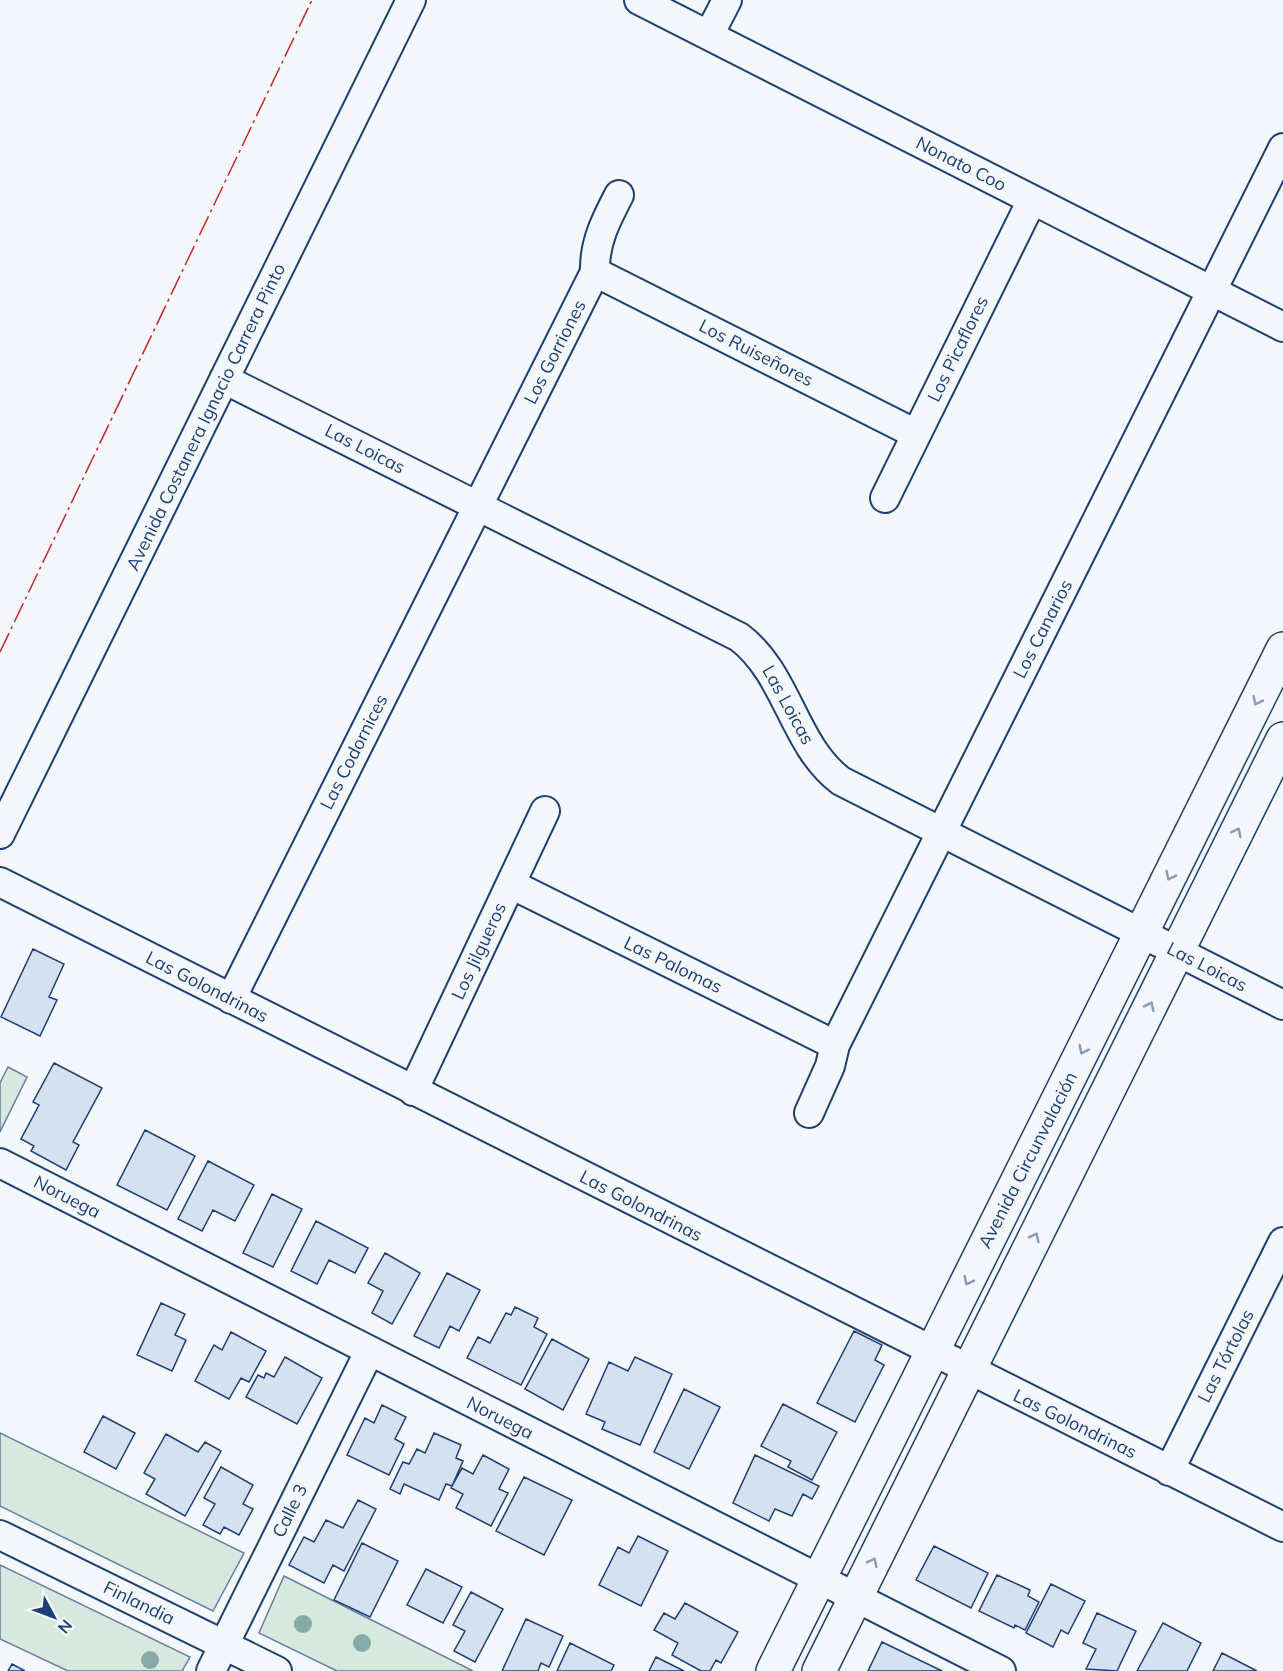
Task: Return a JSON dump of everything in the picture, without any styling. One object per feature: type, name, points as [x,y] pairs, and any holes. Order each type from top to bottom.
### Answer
[{"type":"street","name":"Avenida Costanera Ignacio Carrera Pinto","points":[[0,834],[411,0]]},
{"type":"street","name":"Nonato Coo","points":[[639,0],[1283,327]]},
{"type":"street","points":[[709,35],[727,0]]},
{"type":"street","name":"Los Canarios","points":[[809,1113],[830,1066],[835,1045],[1283,148]]},
{"type":"street","name":"Los Gorriones","points":[[478,506],[595,272],[596,248],[601,231],[619,195]]},
{"type":"street","name":"Los Picaflores","points":[[885,498],[1032,200]]},
{"type":"street","name":"Los Ruiseñores","points":[[595,272],[916,434]]},
{"type":"street","name":"Las Loicas","points":[[224,379],[739,637],[768,666],[817,756],[831,774],[941,833],[1283,1005]]},
{"type":"street","name":"Las Codornices","points":[[231,999],[478,506]]},
{"type":"street","name":"Avenida Circunvalación","points":[[773,1671],[1283,649]]},
{"type":"street","points":[[819,1671],[1283,739]]},
{"type":"street","name":"Los Jilgueros","points":[[413,1090],[545,811]]},
{"type":"street","name":"Las Golondrinas","points":[[0,882],[968,1371],[1283,1527]]},
{"type":"street","name":"Las Palomas","points":[[511,884],[835,1045]]},
{"type":"street","name":"Noruega","points":[[0,1163],[855,1599],[1001,1671]]},
{"type":"street","name":"Las Tórtolas","points":[[1169,1471],[1283,1242]]},
{"type":"street","name":"Calle 3","points":[[211,1671],[369,1352]]},
{"type":"street","name":"Finlandia","points":[[0,1535],[277,1671]]},
{"type":"shaded area","points":[[8,1067],[27,1077],[0,1132],[0,1083]]},
{"type":"shaded area","points":[[0,1433],[244,1553],[213,1611],[0,1506]]},
{"type":"shaded area","points":[[0,1565],[190,1657],[182,1671],[68,1671],[0,1639]]},
{"type":"shaded area","points":[[284,1576],[473,1671],[337,1671],[259,1633]]},
{"type":"building","points":[[33,949],[64,964],[49,997],[57,1000],[40,1036],[1,1017]]},
{"type":"building","points":[[54,1063],[102,1088],[73,1142],[79,1145],[66,1170],[31,1151],[34,1146],[21,1139],[39,1105],[33,1102]]},
{"type":"building","points":[[145,1130],[195,1156],[167,1210],[117,1185]]},
{"type":"building","points":[[208,1161],[254,1185],[235,1221],[213,1210],[202,1231],[178,1219]]},
{"type":"building","points":[[272,1194],[302,1209],[273,1267],[243,1253]]},
{"type":"building","points":[[316,1221],[368,1248],[355,1273],[329,1260],[317,1284],[291,1271]]},
{"type":"building","points":[[385,1253],[420,1273],[392,1324],[372,1313],[383,1291],[368,1283]]},
{"type":"building","points":[[447,1273],[480,1290],[459,1331],[450,1326],[439,1348],[414,1336]]},
{"type":"building","points":[[161,1303],[185,1314],[175,1335],[186,1340],[172,1371],[137,1355]]},
{"type":"building","points":[[515,1307],[538,1318],[534,1327],[547,1334],[521,1385],[467,1358],[478,1337],[490,1343],[506,1313],[511,1315]]},
{"type":"building","points":[[854,1331],[882,1345],[875,1360],[884,1365],[855,1422],[817,1403]]},
{"type":"building","points":[[231,1332],[266,1351],[249,1382],[241,1378],[229,1399],[195,1381],[214,1345],[222,1350]]},
{"type":"building","points":[[552,1339],[589,1359],[563,1410],[525,1389]]},
{"type":"building","points":[[285,1357],[322,1378],[297,1424],[246,1397],[258,1375],[264,1378],[266,1373],[274,1377]]},
{"type":"building","points":[[635,1357],[672,1374],[640,1445],[602,1429],[605,1422],[586,1414],[609,1362],[628,1371]]},
{"type":"building","points":[[684,1389],[720,1407],[689,1469],[654,1452]]},
{"type":"building","points":[[783,1404],[837,1432],[812,1480],[788,1467],[791,1461],[761,1446]]},
{"type":"building","points":[[382,1405],[406,1417],[395,1439],[404,1444],[389,1475],[347,1455],[365,1418],[374,1423]]},
{"type":"building","points":[[103,1416],[135,1433],[116,1469],[84,1452]]},
{"type":"building","points":[[434,1433],[461,1445],[456,1458],[463,1461],[452,1486],[446,1484],[439,1500],[404,1484],[400,1494],[390,1489],[403,1462],[409,1464],[417,1449],[425,1453]]},
{"type":"building","points":[[166,1434],[198,1452],[205,1442],[221,1451],[185,1516],[146,1494],[155,1479],[144,1473]]},
{"type":"building","points":[[483,1455],[509,1469],[499,1489],[508,1493],[491,1526],[456,1508],[463,1494],[451,1488],[462,1468],[473,1474]]},
{"type":"building","points":[[755,1455],[819,1486],[812,1499],[803,1494],[792,1516],[775,1509],[769,1521],[733,1503]]},
{"type":"building","points":[[221,1467],[253,1485],[243,1504],[253,1509],[239,1535],[224,1527],[220,1534],[203,1525],[215,1504],[204,1498]]},
{"type":"building","points":[[524,1477],[572,1500],[544,1555],[496,1531]]},
{"type":"building","points":[[358,1500],[376,1509],[344,1571],[333,1565],[324,1583],[289,1565],[304,1537],[314,1542],[326,1520],[343,1528]]},
{"type":"building","points":[[638,1536],[668,1551],[641,1606],[599,1585],[618,1547],[629,1553]]},
{"type":"building","points":[[362,1543],[398,1561],[370,1617],[334,1600]]},
{"type":"building","points":[[934,1546],[988,1573],[971,1608],[916,1580]]},
{"type":"building","points":[[426,1569],[462,1587],[443,1623],[407,1605]]},
{"type":"building","points":[[997,1575],[1030,1590],[1028,1596],[1039,1602],[1025,1630],[1015,1625],[1014,1628],[979,1611]]},
{"type":"building","points":[[1051,1584],[1085,1601],[1068,1634],[1061,1630],[1053,1647],[1026,1633]]},
{"type":"building","points":[[471,1592],[503,1609],[475,1662],[454,1651],[465,1631],[453,1625]]},
{"type":"building","points":[[685,1603],[738,1632],[721,1663],[716,1660],[710,1671],[701,1671],[672,1655],[678,1643],[654,1630],[664,1613],[675,1619]]},
{"type":"building","points":[[1097,1613],[1136,1631],[1117,1671],[1086,1669],[1096,1649],[1083,1643]]},
{"type":"building","points":[[526,1619],[563,1636],[549,1667],[541,1663],[538,1671],[502,1671]]},
{"type":"building","points":[[1163,1623],[1201,1643],[1187,1671],[1137,1671]]},
{"type":"building","points":[[882,1642],[942,1671],[868,1671]]},
{"type":"building","points":[[570,1643],[614,1665],[611,1671],[557,1671]]},
{"type":"building","points":[[1222,1653],[1257,1671],[1213,1671]]},
{"type":"building","points":[[656,1657],[684,1671],[649,1671]]},
{"type":"building","points":[[12,1664],[25,1671],[8,1671]]},
{"type":"power","points":[[0,652],[312,0]]}]
